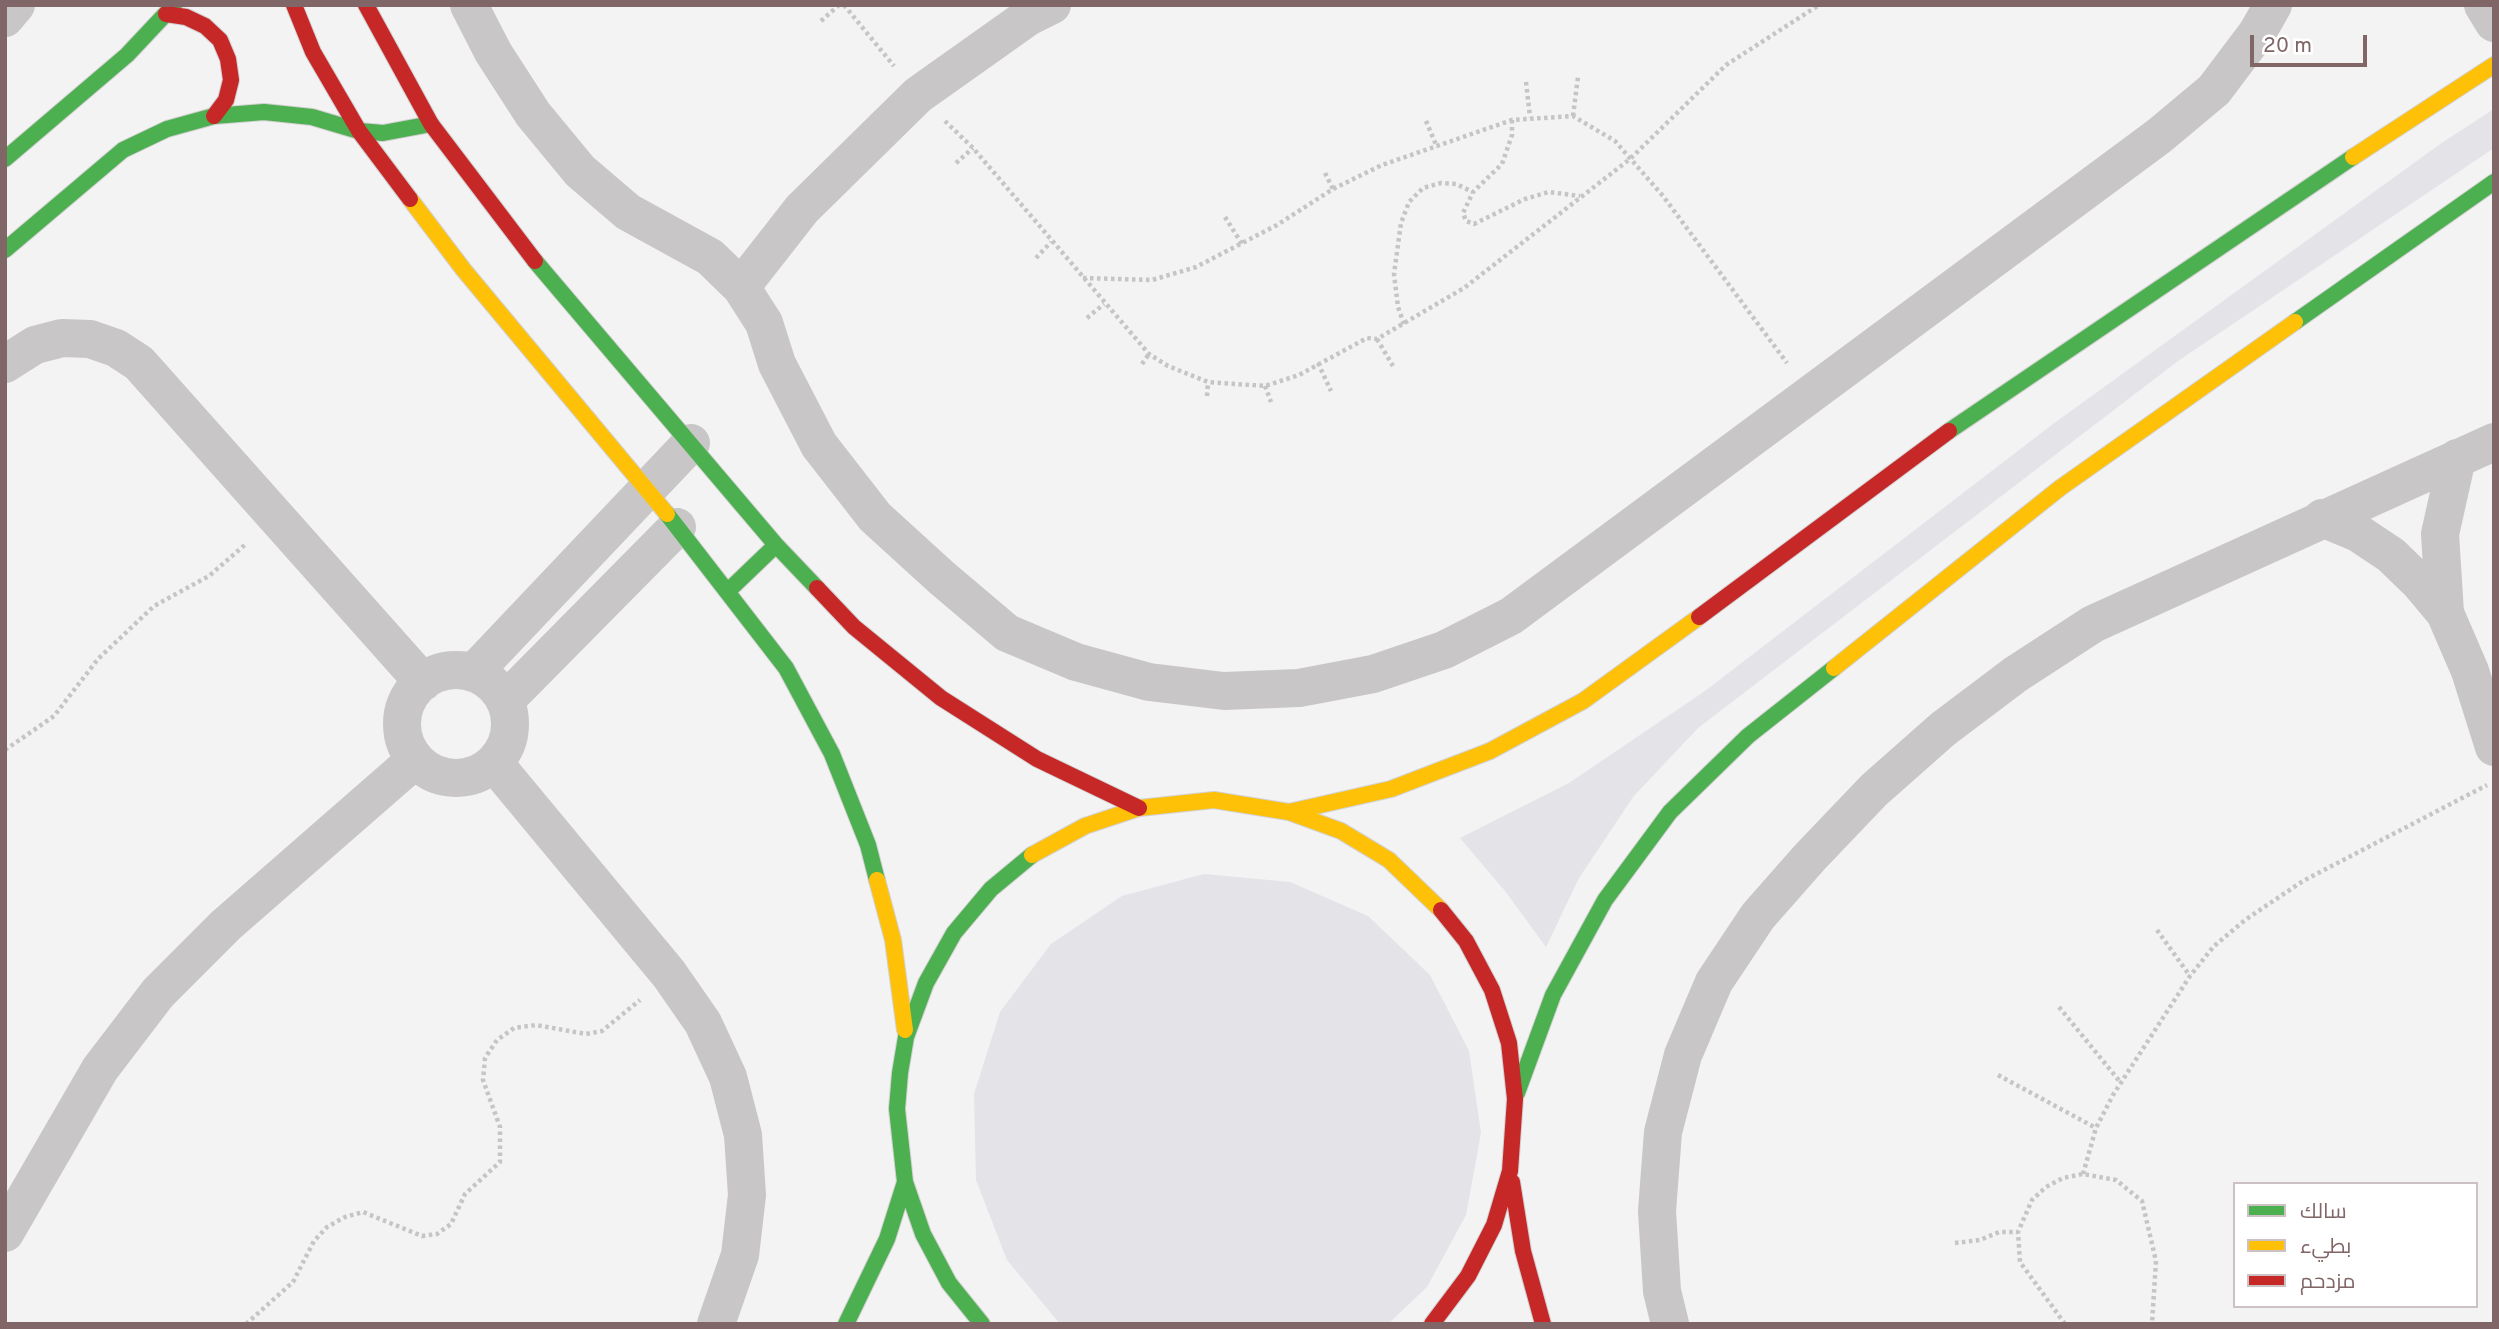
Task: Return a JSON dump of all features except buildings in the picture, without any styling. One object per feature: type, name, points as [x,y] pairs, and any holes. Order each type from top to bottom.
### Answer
[{"type":"street","points":[[5,18],[16,5]]},
{"type":"street","points":[[294,5],[313,52],[359,131],[463,269],[648,489],[786,668],[832,754],[868,845],[893,940],[906,1037],[898,1109],[905,1182],[923,1234],[943,1271],[982,1324]]},
{"type":"street","points":[[366,5],[431,124],[514,236],[776,545],[854,627],[941,698],[1037,759],[1139,808]]},
{"type":"street","points":[[469,5],[493,52],[533,114],[580,171],[628,212],[710,257],[741,287],[764,323],[777,364],[819,445],[875,516],[942,578],[1007,633],[1076,662],[1149,682],[1224,691],[1299,688],[1373,674],[1444,650],[1511,616],[2159,136],[2214,90],[2257,33],[2273,5]]},
{"type":"street","points":[[741,287],[802,209],[918,95],[1028,18],[1052,5]]},
{"type":"street","points":[[2483,5],[2494,23]]},
{"type":"street","points":[[5,159],[127,55],[170,10],[205,26],[220,40],[228,59],[231,80],[226,100],[214,116]]},
{"type":"street","points":[[1289,812],[1391,789],[1490,751],[1583,701],[1823,528],[1978,409],[2286,200],[2494,65]]},
{"type":"street","points":[[5,250],[123,150],[167,129],[214,116],[264,111],[312,117],[359,131],[383,133],[431,124]]},
{"type":"street","points":[[1516,1099],[1553,995],[1605,900],[1670,812],[1748,736],[2060,488],[2494,182]]},
{"type":"street","points":[[5,364],[34,345],[62,338],[90,339],[116,348],[139,363],[423,681]]},
{"type":"street","points":[[1670,1324],[1662,1290],[1657,1211],[1663,1132],[1683,1055],[1714,982],[1758,916],[1874,790],[1942,729],[2016,674],[2093,624],[2494,442]]},
{"type":"street","points":[[473,673],[691,443]]},
{"type":"street","points":[[2445,613],[2440,534],[2457,458]]},
{"type":"street","points":[[2322,518],[2358,533],[2391,555],[2445,613],[2470,671],[2494,747]]},
{"type":"street","points":[[505,701],[677,527]]},
{"type":"street","points":[[727,592],[776,545]]},
{"type":"street","points":[[447,671],[473,673],[486,680],[505,701],[510,717],[509,734],[494,763],[469,777],[454,779],[440,776],[415,760],[403,734],[402,719],[406,705],[423,681],[447,671]]},
{"type":"street","points":[[5,1233],[88,1089],[128,1030],[158,993],[226,925],[415,760]]},
{"type":"street","points":[[494,763],[669,974],[703,1023],[728,1077],[743,1135],[747,1195],[740,1255],[716,1324]]},
{"type":"street","points":[[906,1037],[926,983],[954,933],[991,889],[1044,848],[1085,826],[1139,808],[1214,800],[1289,812],[1341,831],[1389,860],[1431,897],[1466,941],[1492,990],[1509,1043],[1516,1099],[1510,1171],[1494,1226],[1468,1276],[1432,1324]]},
{"type":"street","points":[[1510,1171],[1523,1251],[1543,1324]]},
{"type":"street","points":[[846,1324],[887,1239],[905,1182]]},
{"type":"path","points":[[821,21],[841,5],[918,95],[973,148],[1149,354],[1168,366],[1208,382],[1265,386],[1299,375],[1367,338],[1377,339],[1464,288],[1630,159],[1726,65],[1819,5]]},
{"type":"path","points":[[1573,117],[1578,77]]},
{"type":"path","points":[[1526,82],[1530,117]]},
{"type":"path","points":[[1082,278],[1152,280],[1196,267],[1242,244],[1333,189],[1382,165],[1512,120],[1530,117],[1573,117],[1615,141],[1663,196],[1811,394]]},
{"type":"path","points":[[1512,120],[1512,135],[1502,164],[1474,192],[1463,213],[1466,221],[1474,225],[1525,199],[1549,192],[1580,196]]},
{"type":"path","points":[[1426,121],[1437,148]]},
{"type":"path","points":[[956,163],[973,148]]},
{"type":"path","points":[[1325,173],[1333,189]]},
{"type":"path","points":[[1404,324],[1394,274],[1401,223],[1409,202],[1423,188],[1441,183],[1456,184],[1474,192]]},
{"type":"path","points":[[1224,217],[1242,244]]},
{"type":"path","points":[[1036,258],[1051,242]]},
{"type":"path","points":[[1087,318],[1104,304]]},
{"type":"path","points":[[1377,339],[1393,366]]},
{"type":"path","points":[[1142,364],[1149,354]]},
{"type":"path","points":[[1318,363],[1331,391]]},
{"type":"path","points":[[1207,396],[1208,382]]},
{"type":"path","points":[[1265,386],[1271,402]]},
{"type":"path","points":[[5,750],[54,716],[98,659],[154,606],[209,576],[276,517]]},
{"type":"path","points":[[2083,1174],[2096,1128],[2121,1083],[2190,976],[2214,946],[2245,920],[2303,881],[2494,781]]},
{"type":"path","points":[[2157,930],[2190,976]]},
{"type":"path","points":[[246,1324],[293,1282],[314,1241],[327,1227],[345,1217],[363,1212],[422,1236],[438,1234],[451,1224],[465,1194],[500,1162],[500,1127],[483,1080],[485,1058],[497,1040],[514,1028],[536,1025],[586,1034],[602,1031],[669,974]]},
{"type":"path","points":[[2059,1007],[2121,1083]]},
{"type":"path","points":[[1998,1075],[2096,1128]]},
{"type":"path","points":[[2065,1324],[2020,1262],[2018,1233],[2032,1200],[2046,1187],[2063,1178],[2083,1174],[2116,1180],[2142,1201],[2157,1261],[2152,1324]]},
{"type":"path","points":[[1955,1243],[1980,1240],[1998,1232],[2018,1233]]},
{"type":"shaded area","points":[[2494,109],[2494,148],[2178,361],[1698,728],[1633,797],[1579,878],[1546,947],[1505,891],[1460,838],[1569,783],[1705,691],[2053,424],[2443,142]]},
{"type":"shaded area","points":[[1204,874],[1290,882],[1368,916],[1430,975],[1469,1051],[1481,1133],[1466,1215],[1427,1287],[1388,1324],[1060,1324],[1007,1260],[976,1180],[974,1094],[1000,1012],[1051,944],[1122,896]]},
{"type":"traffic: fast","points":[[5,159],[127,55],[174,5]]},
{"type":"traffic: fast","points":[[5,250],[123,150],[167,129],[214,116],[264,112],[312,117],[359,131],[383,133],[431,124]]},
{"type":"traffic: fast","points":[[1949,431],[2353,157]]},
{"type":"traffic: fast","points":[[2295,322],[2494,182]]},
{"type":"traffic: fast","points":[[535,261],[776,545],[817,588]]},
{"type":"traffic: fast","points":[[667,514],[786,668],[832,754],[868,845],[877,880]]},
{"type":"traffic: fast","points":[[727,592],[776,545]]},
{"type":"traffic: fast","points":[[1517,1093],[1553,995],[1605,900],[1670,812],[1748,736],[1834,668]]},
{"type":"traffic: fast","points":[[982,1324],[949,1283],[923,1234],[905,1182],[897,1109],[900,1073],[906,1037],[926,983],[954,933],[991,889],[1032,855]]},
{"type":"traffic: fast","points":[[846,1324],[887,1239],[905,1182]]},
{"type":"traffic: slow","points":[[2353,157],[2494,65]]},
{"type":"traffic: slow","points":[[410,199],[463,269],[667,514]]},
{"type":"traffic: slow","points":[[1834,668],[2060,488],[2295,322]]},
{"type":"traffic: slow","points":[[1289,812],[1391,789],[1490,751],[1583,701],[1699,617]]},
{"type":"traffic: slow","points":[[1032,855],[1085,826],[1139,808],[1214,800],[1289,812],[1341,831],[1389,860],[1441,910]]},
{"type":"traffic: slow","points":[[877,880],[893,940],[905,1030]]},
{"type":"traffic: jam","points":[[294,5],[313,52],[359,131],[410,199]]},
{"type":"traffic: jam","points":[[366,5],[431,124],[535,261]]},
{"type":"traffic: jam","points":[[166,14],[186,17],[205,26],[220,40],[228,59],[231,80],[226,100],[214,116]]},
{"type":"traffic: jam","points":[[1699,617],[1949,431]]},
{"type":"traffic: jam","points":[[817,588],[854,627],[941,698],[1037,759],[1139,808]]},
{"type":"traffic: jam","points":[[1432,1324],[1468,1276],[1494,1225],[1510,1171],[1515,1099],[1509,1043],[1492,990],[1466,941],[1441,910]]},
{"type":"traffic: jam","points":[[1512,1182],[1523,1251],[1543,1324]]}]
